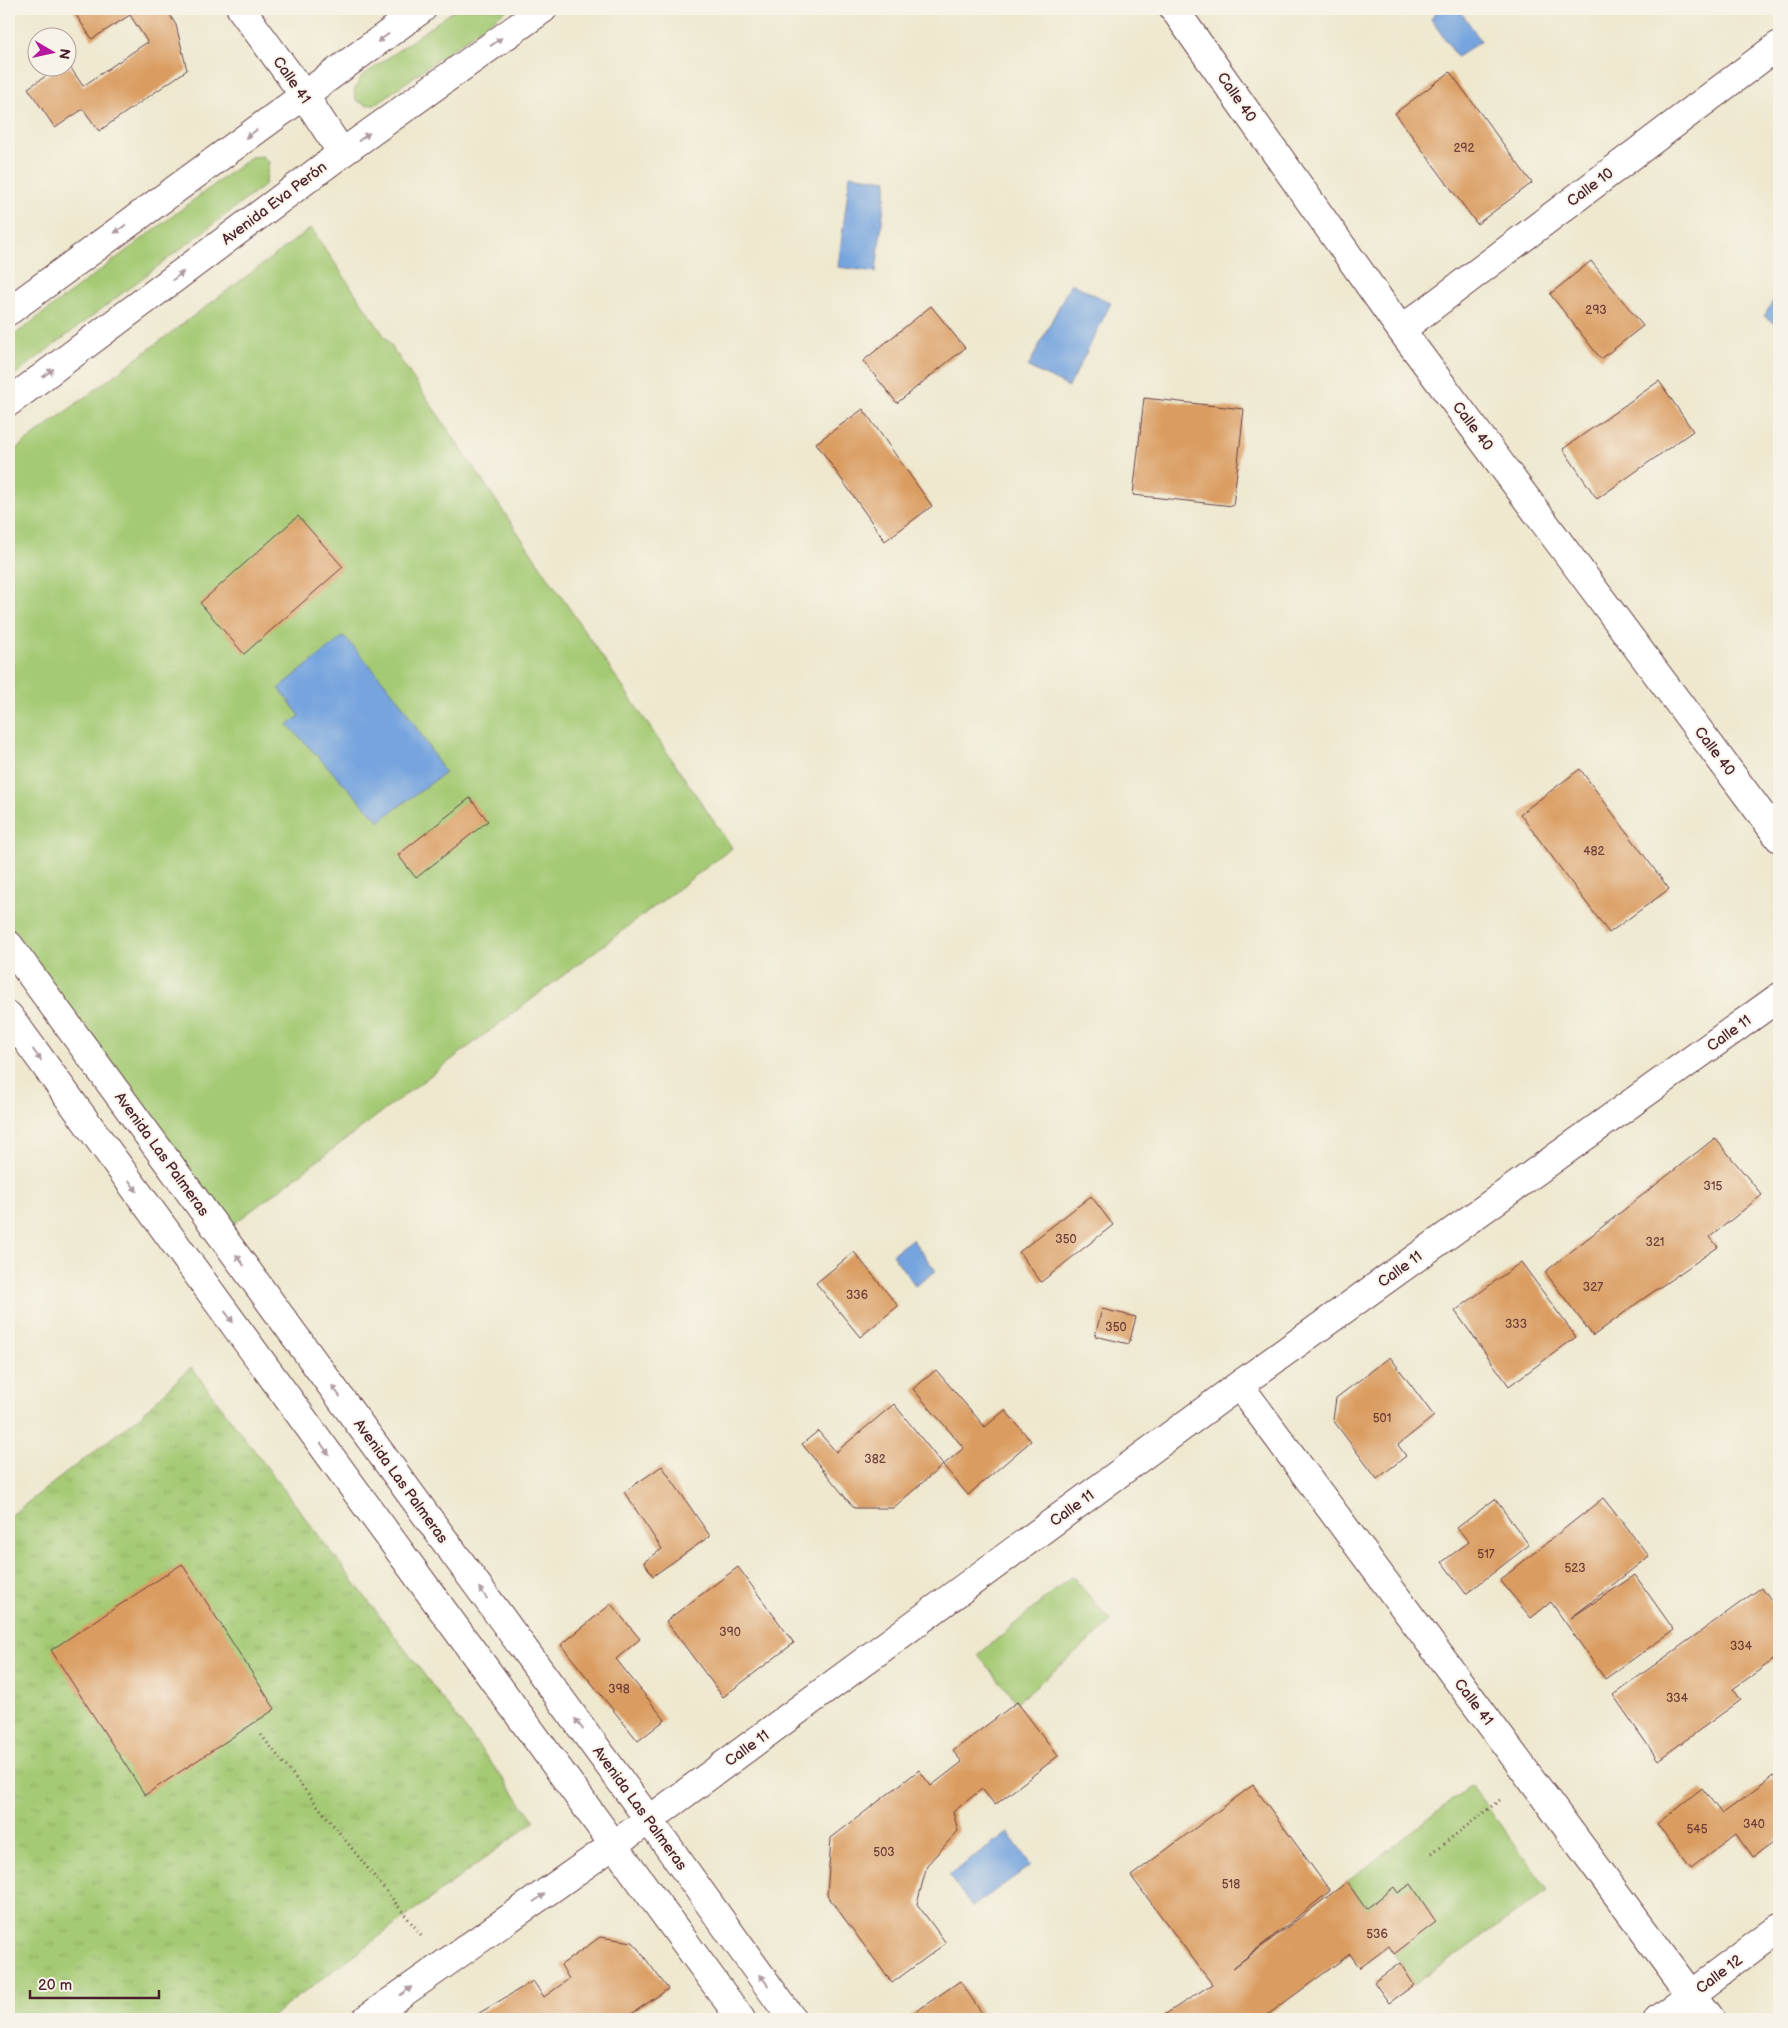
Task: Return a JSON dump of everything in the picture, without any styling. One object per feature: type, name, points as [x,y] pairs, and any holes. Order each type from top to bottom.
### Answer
[{"type":"street","name":"Calle 41","points":[[241,9],[304,95],[342,153]]},
{"type":"street","points":[[9,311],[422,9]]},
{"type":"street","name":"Avenida Eva Perón","points":[[9,402],[342,153],[543,9]]},
{"type":"street","name":"Calle 40","points":[[1174,9],[1401,330],[1779,838]]},
{"type":"street","name":"Calle 10","points":[[1401,330],[1779,45]]},
{"type":"street","name":"Avenida Las Palmeras","points":[[9,944],[649,1820],[792,2019]]},
{"type":"street","name":"Calle 11","points":[[366,2019],[649,1820],[1239,1385],[1779,998]]},
{"type":"street","points":[[9,1016],[741,2019]]},
{"type":"street","name":"Calle 41","points":[[1239,1385],[1709,2019]]},
{"type":"street","name":"Calle 12","points":[[1658,2019],[1779,1928]]},
{"type":"path","points":[[261,1736],[444,1964]]},
{"type":"path","points":[[1432,1853],[1488,1808]]},
{"type":"green space","points":[[456,9],[508,9],[376,104],[366,105],[356,100],[354,91],[361,77]]},
{"type":"green space","points":[[262,156],[269,162],[265,185],[9,379],[9,339],[251,157]]},
{"type":"green space","points":[[311,228],[732,848],[227,1229],[9,924],[9,454]]},
{"type":"green space","points":[[191,1367],[535,1821],[268,2019],[9,2019],[9,1517],[140,1416]]},
{"type":"green space","points":[[1072,1576],[1112,1622],[1017,1702],[978,1655]]},
{"type":"green space","points":[[1471,1785],[1548,1890],[1414,1985],[1394,1954],[1436,1921],[1411,1885],[1398,1893],[1394,1887],[1366,1909],[1347,1882]]},
{"type":"water","points":[[1439,9],[1459,9],[1481,41],[1457,57],[1431,19]]},
{"type":"water","points":[[850,175],[887,180],[876,272],[838,267]]},
{"type":"water","points":[[1071,283],[1111,303],[1069,387],[1028,367]]},
{"type":"water","points":[[1779,293],[1779,326],[1764,316]]},
{"type":"water","points":[[344,636],[397,697],[445,773],[379,821],[288,725],[300,716],[279,688]]},
{"type":"water","points":[[912,1239],[936,1271],[915,1286],[892,1254]]},
{"type":"water","points":[[1008,1833],[1031,1865],[972,1907],[949,1875]]},
{"type":"building","points":[[72,9],[166,9],[176,25],[187,70],[99,131],[83,109],[55,128],[28,88],[43,78],[78,78],[83,86],[148,43],[130,15],[92,39]]},
{"type":"building","points":[[1450,72],[1532,183],[1477,224],[1395,113]]},
{"type":"building","points":[[1591,261],[1643,326],[1601,359],[1550,294]]},
{"type":"building","points":[[931,306],[965,348],[897,403],[863,361]]},
{"type":"building","points":[[1659,381],[1693,431],[1597,499],[1563,449]]},
{"type":"building","points":[[1144,398],[1244,409],[1233,506],[1133,495]]},
{"type":"building","points":[[863,409],[932,506],[885,541],[816,443]]},
{"type":"building","points":[[298,516],[343,567],[244,654],[200,603]]},
{"type":"building","points":[[1580,769],[1669,889],[1609,933],[1520,814]]},
{"type":"building","points":[[470,798],[488,821],[416,878],[398,855]]},
{"type":"building","points":[[1715,1138],[1762,1195],[1710,1237],[1718,1247],[1593,1336],[1545,1272]]},
{"type":"building","points":[[1091,1196],[1113,1225],[1041,1282],[1019,1252]]},
{"type":"building","points":[[854,1252],[898,1306],[860,1337],[816,1283]]},
{"type":"building","points":[[1521,1262],[1576,1337],[1509,1386],[1455,1311]]},
{"type":"building","points":[[1102,1309],[1136,1317],[1129,1344],[1095,1336]]},
{"type":"building","points":[[1390,1357],[1434,1416],[1398,1445],[1406,1456],[1377,1479],[1333,1420],[1336,1398]]},
{"type":"building","points":[[936,1370],[985,1427],[1005,1410],[1031,1441],[968,1495],[943,1465],[964,1448],[913,1389]]},
{"type":"building","points":[[894,1404],[943,1465],[893,1508],[854,1508],[802,1444],[818,1431],[836,1452]]},
{"type":"building","points":[[662,1466],[710,1536],[653,1576],[644,1562],[662,1549],[624,1492]]},
{"type":"building","points":[[1603,1498],[1649,1556],[1571,1618],[1635,1575],[1674,1630],[1605,1679],[1551,1602],[1531,1618],[1500,1580]]},
{"type":"building","points":[[1495,1499],[1529,1545],[1466,1594],[1442,1562],[1469,1542],[1457,1528]]},
{"type":"building","points":[[182,1564],[275,1709],[145,1795],[51,1650]]},
{"type":"building","points":[[738,1567],[794,1643],[723,1697],[666,1621]]},
{"type":"building","points":[[1762,1587],[1779,1612],[1779,1656],[1733,1689],[1741,1700],[1658,1760],[1613,1695]]},
{"type":"building","points":[[611,1604],[640,1639],[616,1659],[665,1720],[638,1741],[561,1645]]},
{"type":"building","points":[[1017,1702],[1058,1756],[995,1805],[982,1789],[953,1812],[958,1831],[927,1865],[917,1904],[946,1943],[892,1983],[827,1895],[831,1838],[919,1770],[931,1786],[962,1762],[953,1751]]},
{"type":"building","points":[[1774,1776],[1779,1783],[1779,1838],[1753,1857],[1737,1834],[1691,1869],[1657,1824],[1702,1788],[1722,1814]]},
{"type":"building","points":[[1253,1785],[1330,1891],[1233,1968],[1347,1882],[1366,1909],[1394,1887],[1398,1893],[1411,1884],[1436,1922],[1394,1954],[1389,1946],[1360,1968],[1350,1954],[1262,2019],[1158,2019],[1212,1984],[1131,1876]]},
{"type":"building","points":[[600,1937],[633,1942],[668,1989],[624,2019],[479,2019],[476,2015],[533,1981],[544,1997],[569,1979],[561,1965]]},
{"type":"building","points":[[1400,1963],[1414,1985],[1389,2003],[1374,1982]]},
{"type":"building","points":[[960,1981],[986,2019],[905,2019]]}]
